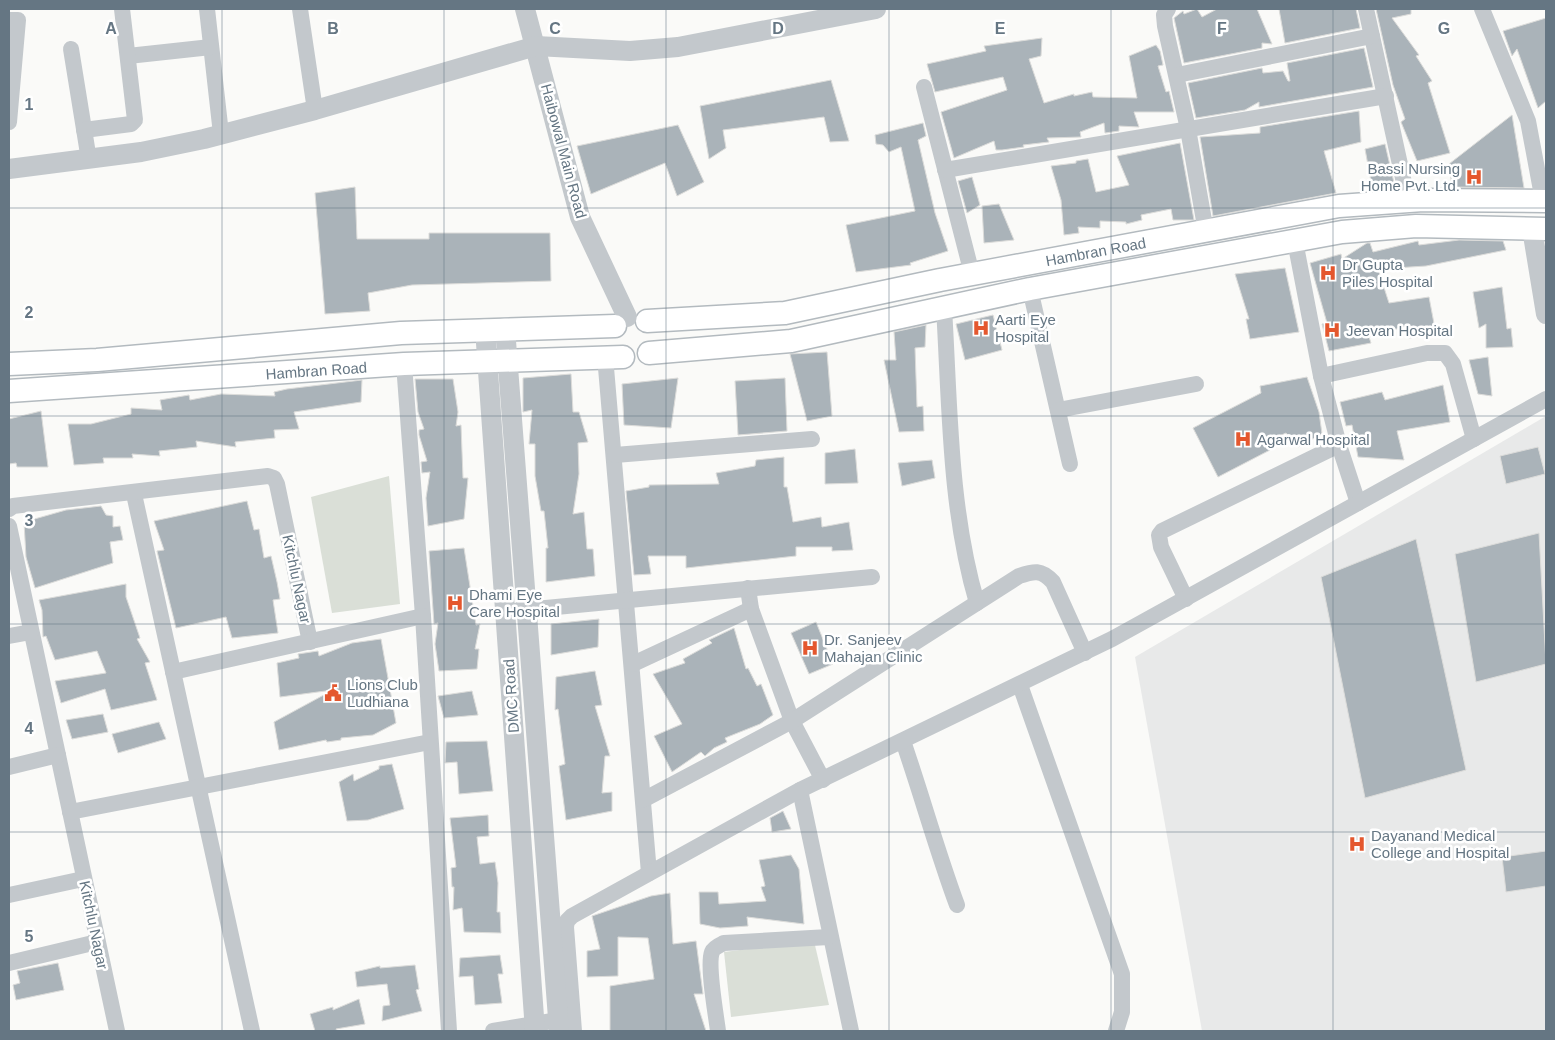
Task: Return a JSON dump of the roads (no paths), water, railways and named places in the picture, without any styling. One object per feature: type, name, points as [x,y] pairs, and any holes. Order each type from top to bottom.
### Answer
[{"type":"main road","name":"Hambran Road","points":[[9,364],[97,360],[400,333],[785,313],[972,274],[1340,206],[1408,201],[1545,201]]},
{"type":"main road","name":"Hambran Road","points":[[649,353],[791,341],[1030,289],[1342,232],[1416,226],[1539,229]]},
{"type":"main road","points":[[630,321],[655,333],[655,341],[649,353],[636,359],[614,356],[612,332],[630,321]]},
{"type":"main road","name":"Hambran Road","points":[[9,391],[404,364],[614,356]]},
{"type":"street","points":[[84,130],[131,124],[134,120],[122,9]]},
{"type":"street","points":[[208,9],[221,134]]},
{"type":"street","points":[[300,9],[315,110]]},
{"type":"street","name":"Haibowal Main Road","points":[[525,9],[580,216],[630,321]]},
{"type":"street","points":[[9,169],[141,152],[221,134],[315,110],[536,46],[620,51],[678,47],[876,9]]},
{"type":"street","points":[[1168,9],[1164,15],[1165,26],[1188,129],[1206,232]]},
{"type":"street","points":[[1366,9],[1408,201]]},
{"type":"street","points":[[1482,9],[1528,121],[1545,201]]},
{"type":"street","points":[[9,122],[16,16]]},
{"type":"street","points":[[1177,75],[1372,36]]},
{"type":"street","points":[[128,56],[211,47]]},
{"type":"street","points":[[71,49],[89,160]]},
{"type":"street","points":[[924,87],[972,274]]},
{"type":"street","points":[[946,170],[1386,96]]},
{"type":"street","points":[[1539,229],[1546,314]]},
{"type":"street","points":[[1295,241],[1321,376],[1339,445],[1358,503]]},
{"type":"street","points":[[1030,289],[1070,464]]},
{"type":"street","points":[[944,308],[958,512],[966,568],[976,603]]},
{"type":"street","points":[[493,1031],[558,1026],[526,610],[497,361],[495,328]]},
{"type":"street","points":[[1321,376],[1427,353],[1445,353],[1453,364],[1474,439]]},
{"type":"street","points":[[614,356],[615,454],[649,872]]},
{"type":"street","name":"DMC Road","points":[[497,361],[504,612],[534,1028]]},
{"type":"street","points":[[404,364],[423,616],[449,1031]]},
{"type":"street","points":[[1058,410],[1196,384]]},
{"type":"street","points":[[574,1031],[567,921],[649,872],[800,790],[1085,653],[1546,399]]},
{"type":"street","points":[[615,454],[812,439]]},
{"type":"street","points":[[1186,598],[1161,546],[1159,535],[1162,532],[1339,445]]},
{"type":"street","name":"Kitchlu Nagar","points":[[9,509],[13,506],[134,494],[268,476],[274,478],[277,484],[310,642],[423,616]]},
{"type":"street","points":[[134,494],[252,1031]]},
{"type":"street","name":"Kitchlu Nagar","points":[[9,526],[30,632],[117,1031]]},
{"type":"street","points":[[643,800],[792,721],[1019,576],[1038,571],[1045,574],[1057,588],[1085,653]]},
{"type":"street","points":[[504,612],[872,577]]},
{"type":"street","points":[[748,588],[751,609],[792,721],[823,780]]},
{"type":"street","points":[[633,664],[751,609]]},
{"type":"street","points":[[9,636],[30,632]]},
{"type":"street","points":[[173,672],[310,642]]},
{"type":"street","points":[[1020,685],[1122,974],[1122,1012],[1116,1031]]},
{"type":"street","points":[[903,741],[920,789],[933,839],[956,905]]},
{"type":"street","points":[[70,812],[430,742]]},
{"type":"street","points":[[9,767],[58,755]]},
{"type":"street","points":[[800,790],[829,937],[851,1031]]},
{"type":"street","points":[[9,895],[84,879]]},
{"type":"street","points":[[718,1031],[711,964],[712,952],[716,947],[724,943],[829,937]]},
{"type":"street","points":[[9,963],[97,942]]},
{"type":"place","name":"Bassi Nursing Home Pvt. Ltd.","points":[[1474,177]]},
{"type":"place","name":"Dr Gupta Piles Hospital","points":[[1328,273]]},
{"type":"place","name":"Aarti Eye Hospital","points":[[981,328]]},
{"type":"place","name":"Jeevan Hospital","points":[[1332,330]]},
{"type":"place","name":"Agarwal Hospital","points":[[1243,439]]},
{"type":"place","name":"Dhami Eye Care Hospital","points":[[455,603]]},
{"type":"place","name":"Dr. Sanjeev Mahajan Clinic","points":[[810,648]]},
{"type":"place","name":"Lions Club Ludhiana","points":[[333,693]]},
{"type":"place","name":"Dayanand Medical College and Hospital","points":[[1357,844]]}]
